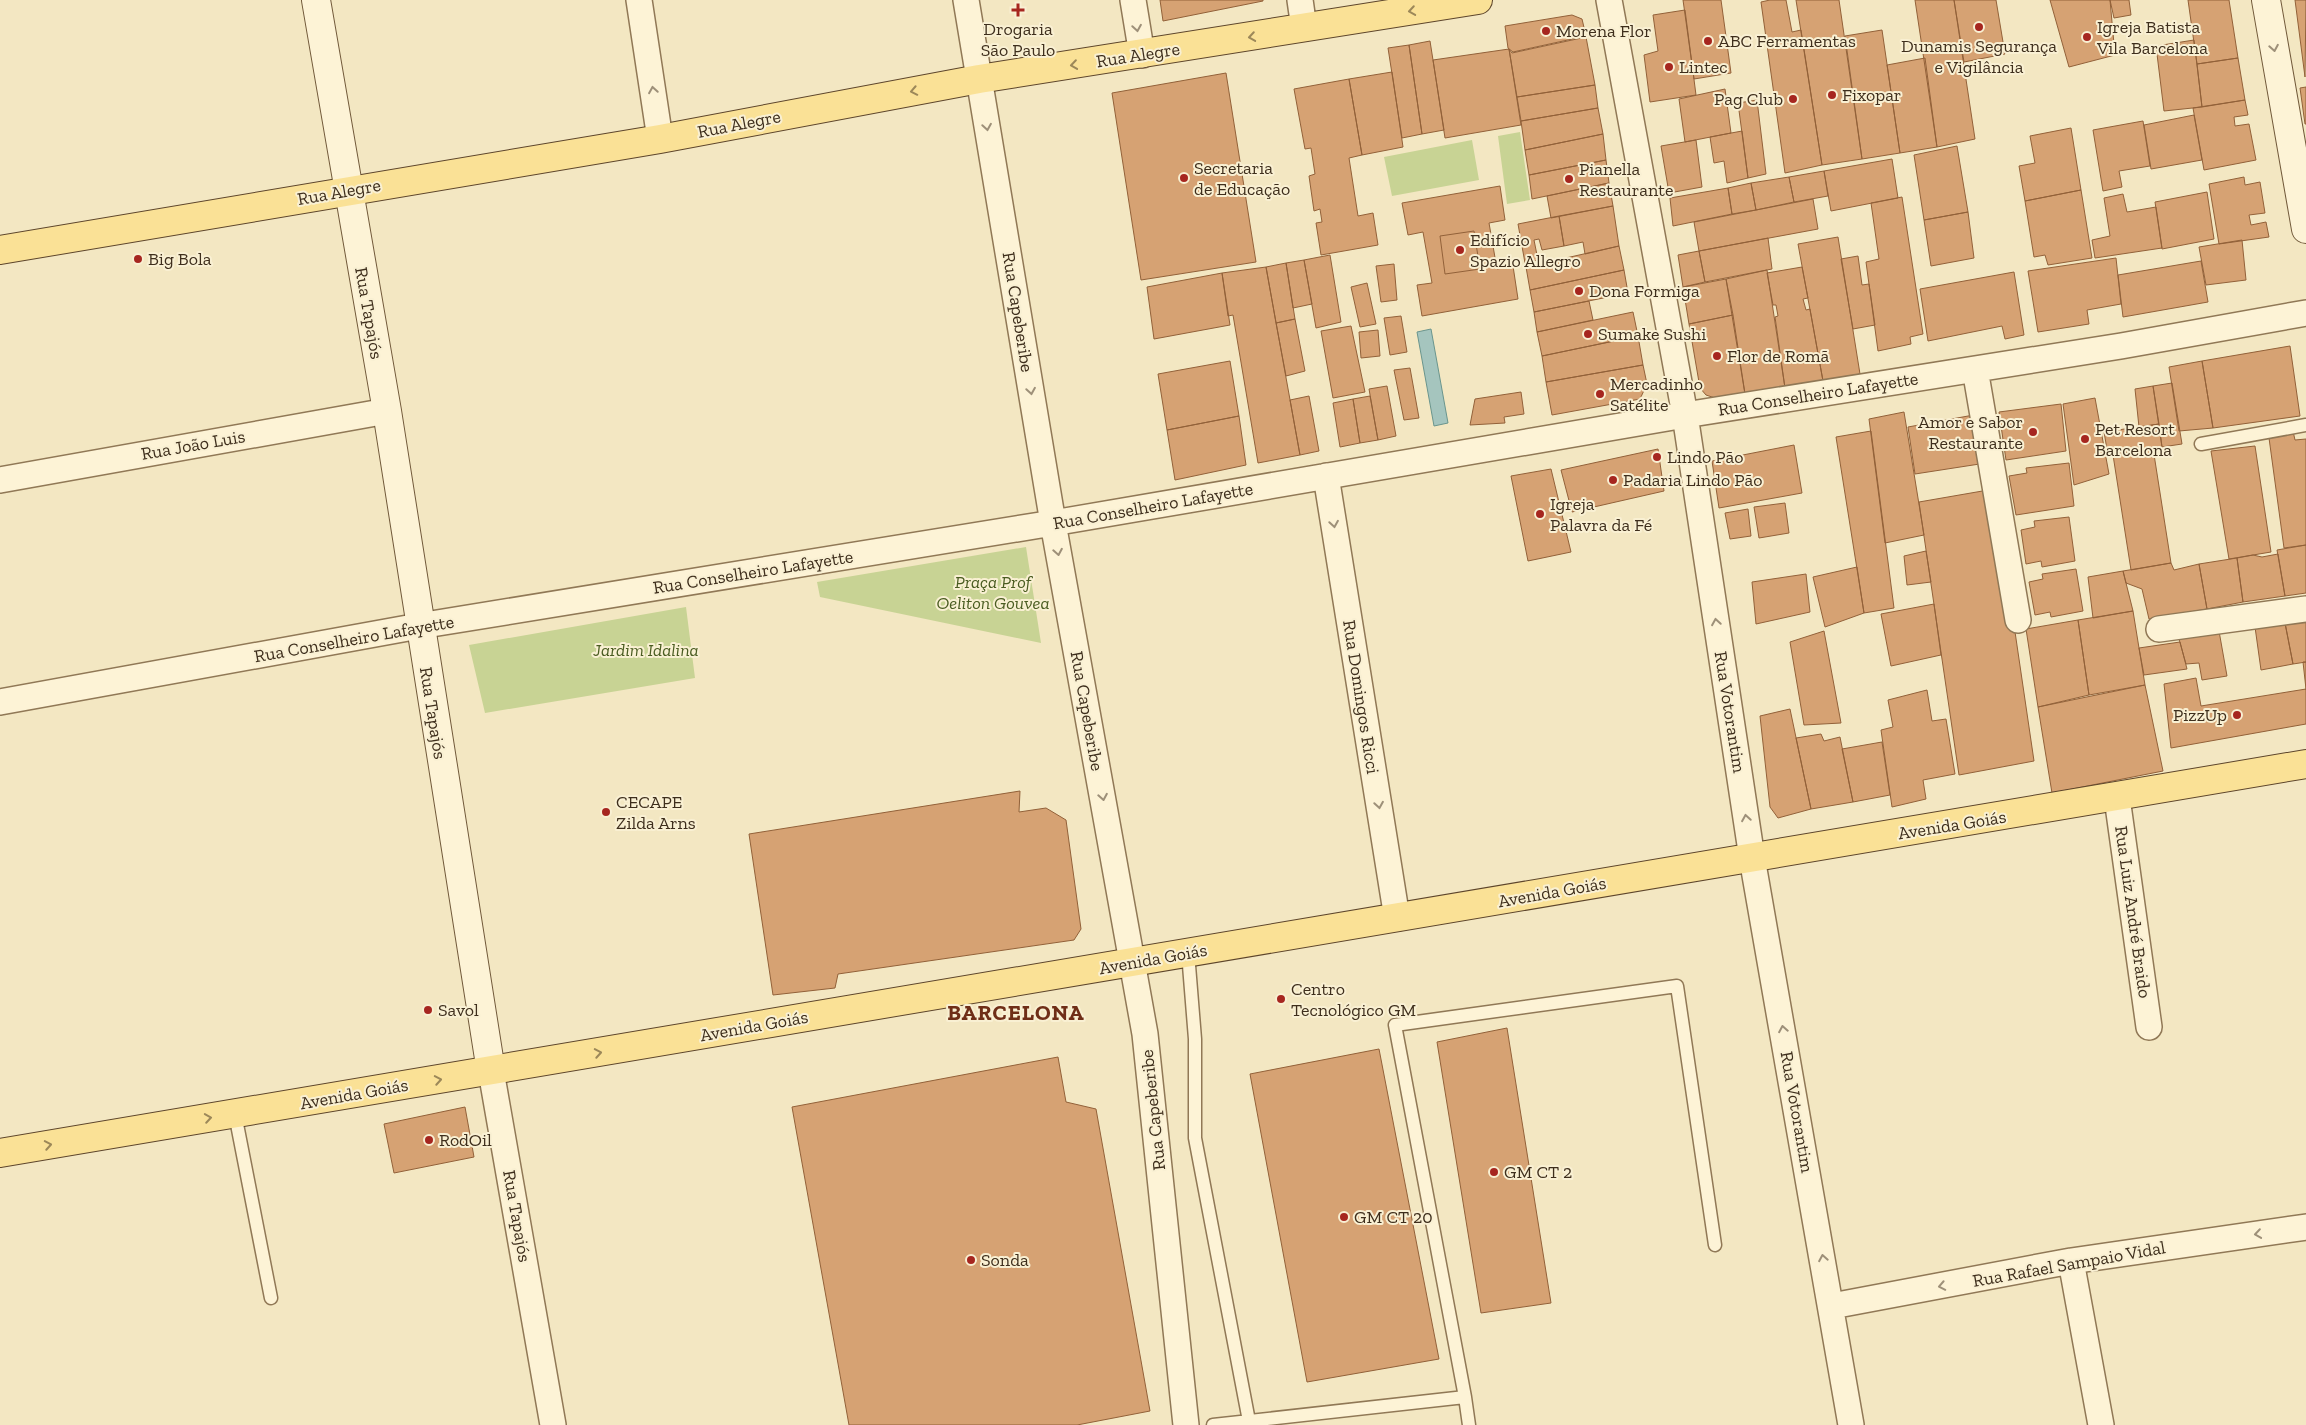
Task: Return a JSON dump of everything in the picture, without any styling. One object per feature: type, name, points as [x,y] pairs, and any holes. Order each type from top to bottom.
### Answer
[{"type":"main road","name":"Rua Alegre","points":[[0,250],[660,138],[979,79],[1142,55],[1478,0]]},
{"type":"main road","name":"Avenida Goiás","points":[[0,1154],[2117,798],[2306,764]]},
{"type":"street","name":"Rua Tapajós","points":[[316,0],[386,411],[491,1070],[553,1425]]},
{"type":"street","points":[[639,0],[660,138]]},
{"type":"street","name":"Rua Capeberibe","points":[[966,0],[1053,523],[1145,1034],[1186,1425]]},
{"type":"street","points":[[1133,0],[1142,55]]},
{"type":"street","points":[[1300,0],[1304,28]]},
{"type":"street","name":"Rua Votorantim","points":[[1609,0],[1685,415],[1752,858],[1832,1306],[1851,1425]]},
{"type":"street","points":[[2266,0],[2306,229]]},
{"type":"street","name":"Rua Conselheiro Lafayette","points":[[0,702],[419,626],[1053,523],[1573,436],[1685,415],[2121,346],[2306,313]]},
{"type":"street","points":[[1975,369],[2018,620]]},
{"type":"street","name":"Rua João Luis","points":[[0,480],[386,411]]},
{"type":"street","name":"Rua Domingos Ricci","points":[[1326,476],[1397,918]]},
{"type":"street","points":[[2159,629],[2306,609]]},
{"type":"street","name":"Rua Luiz André Braido","points":[[2117,798],[2149,1027]]},
{"type":"street","name":"Rua Rafael Sampaio Vidal","points":[[1832,1306],[2072,1262],[2306,1227]]},
{"type":"street","points":[[2072,1262],[2101,1425]]},
{"type":"lane","points":[[2201,444],[2306,426]]},
{"type":"lane","points":[[1188,953],[1195,1039],[1195,1138],[1249,1421]]},
{"type":"lane","points":[[1469,1425],[1395,1025],[1677,986],[1715,1245]]},
{"type":"lane","points":[[235,1114],[270,1298]]},
{"type":"lane","points":[[1213,1425],[1465,1398]]},
{"type":"green space","points":[[1520,132],[1530,200],[1507,204],[1498,136]]},
{"type":"green space","points":[[1472,140],[1479,180],[1392,196],[1384,157]]},
{"type":"green space","name":"Praça Prof Oeliton Gouvea","points":[[1026,547],[1041,643],[820,597],[817,582]]},
{"type":"green space","name":"Jardim Idalina","points":[[686,607],[695,678],[485,713],[469,645]]},
{"type":"water","points":[[1431,329],[1448,423],[1434,426],[1417,332]]},
{"type":"building","points":[[1160,0],[1263,0],[1263,1],[1163,21]]},
{"type":"building","name":"ABC Ferramentas","points":[[1683,0],[1721,0],[1731,73],[1694,79]]},
{"type":"building","name":"Pag Club","points":[[1786,0],[1792,32],[1801,30],[1822,165],[1785,173],[1761,2]]},
{"type":"building","name":"Fixopar","points":[[1796,0],[1839,0],[1862,159],[1822,165]]},
{"type":"building","points":[[1915,0],[1954,0],[1975,139],[1937,147]]},
{"type":"building","name":"Dunamis Segurança e Vigilância","points":[[1954,0],[1996,0],[2005,54],[1964,62]]},
{"type":"building","name":"Igreja Batista Vila Barcelona","points":[[2050,0],[2110,0],[2115,55],[2069,67]]},
{"type":"building","points":[[2110,0],[2129,0],[2131,15],[2114,18]]},
{"type":"building","points":[[2188,0],[2229,0],[2238,58],[2197,64]]},
{"type":"building","points":[[2295,0],[2306,0],[2305,77]]},
{"type":"building","name":"Lintec","points":[[1685,10],[1696,95],[1650,102],[1644,55],[1658,51],[1653,15]]},
{"type":"building","name":"Morena Flor","points":[[1572,15],[1582,19],[1586,36],[1513,52],[1508,48],[1505,26]]},
{"type":"building","points":[[1882,30],[1900,153],[1862,159],[1845,36]]},
{"type":"building","points":[[1586,37],[1595,85],[1517,97],[1509,49],[1512,53]]},
{"type":"building","points":[[2194,40],[2202,107],[2164,111],[2156,46]]},
{"type":"building","points":[[1430,41],[1444,130],[1422,134],[1409,45]]},
{"type":"building","points":[[1409,45],[1422,134],[1402,138],[1388,48]]},
{"type":"building","points":[[1509,49],[1521,125],[1445,138],[1433,60]]},
{"type":"building","points":[[1925,58],[1937,147],[1900,153],[1887,65]]},
{"type":"building","points":[[2238,58],[2245,100],[2202,107],[2197,64]]},
{"type":"building","points":[[1392,72],[1403,147],[1362,155],[1349,79]]},
{"type":"building","name":"Secretaria de Educação","points":[[1226,73],[1256,262],[1141,280],[1112,93]]},
{"type":"building","points":[[1349,79],[1362,155],[1349,158],[1358,216],[1373,213],[1378,245],[1321,255],[1316,223],[1322,222],[1320,209],[1314,211],[1309,176],[1315,174],[1311,148],[1305,149],[1294,89]]},
{"type":"building","points":[[1595,85],[1598,108],[1521,121],[1517,97]]},
{"type":"building","points":[[2306,87],[2306,124],[2305,124],[2300,88]]},
{"type":"building","points":[[1725,89],[1731,133],[1685,142],[1679,99]]},
{"type":"building","points":[[1757,100],[1766,174],[1748,178],[1738,103]]},
{"type":"building","points":[[2245,100],[2248,115],[2234,117],[2235,126],[2249,124],[2256,160],[2204,170],[2193,108]]},
{"type":"building","points":[[1598,108],[1603,134],[1525,150],[1521,121]]},
{"type":"building","points":[[2194,115],[2202,160],[2151,169],[2144,125]]},
{"type":"building","points":[[2143,121],[2150,166],[2119,171],[2122,187],[2103,191],[2093,130]]},
{"type":"building","points":[[2071,128],[2081,190],[2025,201],[2019,166],[2035,163],[2030,136]]},
{"type":"building","points":[[1742,131],[1748,178],[1727,183],[1724,161],[1714,163],[1710,137]]},
{"type":"building","points":[[1603,134],[1606,160],[1529,175],[1525,150]]},
{"type":"building","points":[[1696,140],[1702,187],[1669,193],[1661,146]]},
{"type":"building","points":[[1957,146],[1968,212],[1924,220],[1914,155]]},
{"type":"building","points":[[1892,159],[1898,198],[1831,211],[1824,171]]},
{"type":"building","name":"Pianella Restaurante","points":[[1606,160],[1609,183],[1532,199],[1529,175]]},
{"type":"building","points":[[1824,171],[1828,196],[1794,202],[1789,177]]},
{"type":"building","points":[[1789,177],[1794,202],[1756,210],[1751,183]]},
{"type":"building","points":[[2244,177],[2245,185],[2260,182],[2265,213],[2249,215],[2251,225],[2266,222],[2269,237],[2219,244],[2209,184]]},
{"type":"building","points":[[1609,183],[1613,206],[1551,218],[1547,196]]},
{"type":"building","points":[[1751,183],[1756,210],[1732,214],[1728,188]]},
{"type":"building","name":"Edifício Spazio Allegro","points":[[1500,186],[1505,220],[1489,223],[1497,269],[1513,266],[1518,299],[1422,316],[1417,285],[1432,283],[1423,232],[1408,235],[1402,203]]},
{"type":"building","points":[[1728,188],[1732,214],[1673,226],[1670,198]]},
{"type":"building","points":[[2081,190],[2092,258],[2048,265],[2045,255],[2034,257],[2025,201]]},
{"type":"building","points":[[2207,192],[2214,239],[2162,249],[2155,202]]},
{"type":"building","points":[[2123,194],[2127,212],[2156,207],[2162,248],[2095,258],[2092,240],[2110,236],[2104,198]]},
{"type":"building","points":[[1902,197],[1923,334],[1910,337],[1911,344],[1878,351],[1866,262],[1879,259],[1871,203]]},
{"type":"building","points":[[1813,199],[1818,229],[1699,251],[1694,222]]},
{"type":"building","points":[[1613,206],[1619,246],[1585,254],[1583,242],[1564,246],[1559,216]]},
{"type":"building","points":[[1968,212],[1974,258],[1931,266],[1924,220]]},
{"type":"building","points":[[1559,216],[1564,246],[1542,250],[1539,239],[1534,240],[1538,260],[1525,263],[1518,224]]},
{"type":"building","points":[[1474,231],[1480,269],[1445,274],[1440,236]]},
{"type":"building","points":[[1838,237],[1860,374],[1823,381],[1798,244]]},
{"type":"building","points":[[1768,238],[1772,269],[1705,282],[1699,251]]},
{"type":"building","points":[[2242,240],[2246,280],[2206,285],[2199,247]]},
{"type":"building","points":[[1619,246],[1624,270],[1530,290],[1526,267]]},
{"type":"building","points":[[1699,251],[1705,282],[1683,287],[1678,255]]},
{"type":"building","points":[[1330,255],[1341,322],[1316,328],[1304,260]]},
{"type":"building","points":[[1858,256],[1862,285],[1869,284],[1875,325],[1853,329],[1841,259]]},
{"type":"building","points":[[2116,258],[2121,304],[2087,310],[2089,324],[2038,332],[2028,271]]},
{"type":"building","points":[[1304,260],[1312,304],[1293,308],[1286,263]]},
{"type":"building","points":[[2201,261],[2208,302],[2123,317],[2118,275]]},
{"type":"building","points":[[1286,263],[1295,319],[1276,323],[1266,267]]},
{"type":"building","points":[[1394,264],[1397,300],[1381,302],[1376,266]]},
{"type":"building","points":[[1266,267],[1300,455],[1258,463],[1233,315],[1228,316],[1222,273]]},
{"type":"building","points":[[1802,267],[1808,298],[1803,299],[1806,310],[1810,309],[1823,381],[1785,388],[1775,317],[1778,316],[1776,305],[1773,305],[1767,273]]},
{"type":"building","name":"Dona Formiga","points":[[1624,270],[1628,293],[1534,312],[1530,290]]},
{"type":"building","points":[[1767,270],[1785,388],[1745,394],[1726,279]]},
{"type":"building","points":[[2014,272],[2024,335],[2005,339],[2002,326],[1928,341],[1920,289]]},
{"type":"building","points":[[1222,273],[1230,325],[1154,339],[1147,287]]},
{"type":"building","points":[[1726,279],[1733,315],[1689,324],[1683,287]]},
{"type":"building","points":[[1367,283],[1376,324],[1360,327],[1351,287]]},
{"type":"building","points":[[1589,301],[1593,320],[1537,332],[1534,312]]},
{"type":"building","name":"Sumake Sushi","points":[[1633,312],[1638,336],[1542,356],[1537,332]]},
{"type":"building","name":"Flor de Romã","points":[[1733,315],[1745,394],[1718,399],[1706,395],[1700,388],[1689,324]]},
{"type":"building","points":[[1401,316],[1407,352],[1390,355],[1384,318]]},
{"type":"building","points":[[1295,319],[1305,371],[1286,376],[1276,323]]},
{"type":"building","points":[[1351,326],[1365,392],[1333,398],[1321,331]]},
{"type":"building","points":[[1378,330],[1380,356],[1361,358],[1359,332]]},
{"type":"building","points":[[1638,336],[1643,365],[1546,382],[1542,356]]},
{"type":"building","points":[[2290,346],[2300,416],[2213,428],[2202,361]]},
{"type":"building","points":[[1230,361],[1239,416],[1167,430],[1158,374]]},
{"type":"building","points":[[2202,361],[2213,428],[2179,431],[2169,367]]},
{"type":"building","points":[[1643,365],[1647,384],[1640,399],[1552,415],[1546,382]]},
{"type":"building","points":[[1410,368],[1419,418],[1404,420],[1394,370]]},
{"type":"building","points":[[2172,383],[2182,444],[2162,447],[2153,386]]},
{"type":"building","points":[[1387,386],[1396,436],[1378,440],[1369,389]]},
{"type":"building","points":[[2153,386],[2159,424],[2139,427],[2135,389]]},
{"type":"building","points":[[1521,392],[1524,414],[1504,417],[1505,423],[1470,425],[1475,399]]},
{"type":"building","points":[[1309,396],[1319,451],[1300,455],[1290,400]]},
{"type":"building","points":[[1370,396],[1378,440],[1360,443],[1353,399]]},
{"type":"building","name":"Pet Resort Barcelona","points":[[2095,398],[2109,474],[2074,485],[2063,404]]},
{"type":"building","points":[[1353,399],[1360,443],[1340,447],[1333,403]]},
{"type":"building","name":"Amor e Sabor Restaurante","points":[[2061,404],[2066,451],[2006,460],[1999,412]]},
{"type":"building","points":[[1904,412],[1924,535],[1885,543],[1869,419]]},
{"type":"building","points":[[1979,414],[1986,463],[1915,474],[1908,427]]},
{"type":"building","points":[[1239,416],[1246,465],[1175,480],[1167,430]]},
{"type":"building","points":[[2159,424],[2162,447],[2108,455],[2104,432]]},
{"type":"building","points":[[1871,431],[1894,608],[1864,613],[1836,437]]},
{"type":"building","points":[[2293,431],[2295,440],[2306,439],[2306,545],[2284,548],[2269,438]]},
{"type":"building","points":[[1794,445],[1802,493],[1719,508],[1712,461]]},
{"type":"building","points":[[2255,446],[2271,552],[2229,559],[2211,451]]},
{"type":"building","points":[[2153,448],[2171,563],[2131,570],[2113,455]]},
{"type":"building","name":"Padaria Lindo Pão","points":[[1658,449],[1664,491],[1572,512],[1561,470]]},
{"type":"building","points":[[2069,463],[2074,506],[2016,515],[2009,476],[2027,473],[2026,468]]},
{"type":"building","name":"Igreja Palavra da Fé","points":[[1551,469],[1571,552],[1528,561],[1511,476]]},
{"type":"building","points":[[1994,489],[2034,761],[1959,775],[1919,502]]},
{"type":"building","points":[[1785,503],[1789,533],[1759,538],[1754,507]]},
{"type":"building","points":[[1748,509],[1751,536],[1730,539],[1725,513]]},
{"type":"building","points":[[2069,517],[2075,561],[2042,567],[2041,561],[2026,564],[2021,530],[2035,527],[2034,521]]},
{"type":"building","points":[[2306,545],[2306,593],[2285,596],[2277,550]]},
{"type":"building","points":[[1926,551],[1931,582],[1907,585],[1904,556]]},
{"type":"building","points":[[2278,554],[2285,596],[2243,602],[2237,558]]},
{"type":"building","points":[[2237,558],[2243,602],[2207,609],[2199,564]]},
{"type":"building","points":[[2171,563],[2174,570],[2199,564],[2207,609],[2149,619],[2142,589],[2126,583],[2123,571]]},
{"type":"building","points":[[1857,567],[1864,613],[1825,627],[1813,577]]},
{"type":"building","points":[[2076,569],[2083,611],[2051,617],[2050,612],[2035,615],[2029,582],[2043,579],[2042,574]]},
{"type":"building","points":[[2123,571],[2133,611],[2093,618],[2088,577]]},
{"type":"building","points":[[1806,574],[1810,612],[1756,624],[1752,582]]},
{"type":"building","points":[[1934,604],[1941,655],[1891,666],[1881,614]]},
{"type":"building","points":[[2133,611],[2145,685],[2089,695],[2078,620]]},
{"type":"building","points":[[2078,620],[2089,695],[2038,707],[2026,629]]},
{"type":"building","points":[[2306,620],[2306,662],[2293,664],[2285,623]]},
{"type":"building","points":[[2285,623],[2293,664],[2261,670],[2255,627]]},
{"type":"building","points":[[1824,631],[1841,723],[1804,725],[1790,642]]},
{"type":"building","points":[[2219,631],[2227,676],[2202,680],[2199,663],[2186,664],[2179,639]]},
{"type":"building","points":[[2180,642],[2187,669],[2144,675],[2139,648]]},
{"type":"building","points":[[2303,662],[2306,662],[2306,689]]},
{"type":"building","name":"PizzUp","points":[[2196,678],[2201,706],[2306,689],[2306,724],[2171,748],[2164,684]]},
{"type":"building","points":[[2145,685],[2163,771],[2052,793],[2038,707]]},
{"type":"building","points":[[1927,690],[1932,721],[1946,719],[1955,774],[1923,780],[1926,799],[1892,807],[1881,730],[1893,727],[1888,700]]},
{"type":"building","points":[[1790,709],[1811,809],[1778,818],[1770,807],[1760,716]]},
{"type":"building","points":[[1821,734],[1824,741],[1840,737],[1853,802],[1811,809],[1796,738]]},
{"type":"building","points":[[1882,742],[1890,795],[1853,802],[1842,749]]},
{"type":"building","points":[[1020,791],[1019,812],[1046,808],[1066,820],[1081,929],[1074,940],[838,974],[835,988],[773,995],[749,834]]},
{"type":"building","name":"GM CT 2","points":[[1507,1028],[1551,1303],[1481,1313],[1437,1042]]},
{"type":"building","name":"GM CT 20","points":[[1379,1049],[1439,1359],[1307,1382],[1250,1074]]},
{"type":"building","name":"Sonda","points":[[1058,1057],[1066,1102],[1096,1109],[1150,1411],[1077,1425],[849,1425],[792,1107]]},
{"type":"building","name":"RodOil","points":[[465,1107],[474,1157],[394,1173],[384,1124]]},
{"type":"place","name":"Drogaria São Paulo","points":[[1018,10]]},
{"type":"place","name":"Dunamis Segurança e Vigilância","points":[[1979,27]]},
{"type":"place","name":"Morena Flor","points":[[1546,31]]},
{"type":"place","name":"Igreja Batista Vila Barcelona","points":[[2087,37]]},
{"type":"place","name":"ABC Ferramentas","points":[[1708,41]]},
{"type":"place","name":"Lintec","points":[[1669,67]]},
{"type":"place","name":"Fixopar","points":[[1832,95]]},
{"type":"place","name":"Pag Club","points":[[1793,99]]},
{"type":"place","name":"Secretaria de Educação","points":[[1184,178]]},
{"type":"place","name":"Pianella Restaurante","points":[[1569,179]]},
{"type":"place","name":"Edifício Spazio Allegro","points":[[1460,250]]},
{"type":"place","name":"Big Bola","points":[[138,259]]},
{"type":"place","name":"Dona Formiga","points":[[1579,291]]},
{"type":"place","name":"Sumake Sushi","points":[[1588,334]]},
{"type":"place","name":"Flor de Romã","points":[[1717,356]]},
{"type":"place","name":"Mercadinho Satélite","points":[[1600,394]]},
{"type":"place","name":"Amor e Sabor Restaurante","points":[[2033,432]]},
{"type":"place","name":"Pet Resort Barcelona","points":[[2085,439]]},
{"type":"place","name":"Lindo Pão","points":[[1657,457]]},
{"type":"place","name":"Padaria Lindo Pão","points":[[1613,480]]},
{"type":"place","name":"Igreja Palavra da Fé","points":[[1540,514]]},
{"type":"place","name":"PizzUp","points":[[2237,715]]},
{"type":"place","name":"CECAPE Zilda Arns","points":[[606,812]]},
{"type":"place","name":"Centro Tecnológico GM","points":[[1281,999]]},
{"type":"place","name":"Savol","points":[[428,1010]]},
{"type":"place","name":"RodOil","points":[[429,1140]]},
{"type":"place","name":"GM CT 2","points":[[1494,1172]]},
{"type":"place","name":"GM CT 20","points":[[1344,1217]]},
{"type":"place","name":"Sonda","points":[[971,1260]]},
{"type":"district","name":"BARCELONA","points":[[1016,1012]]}]
